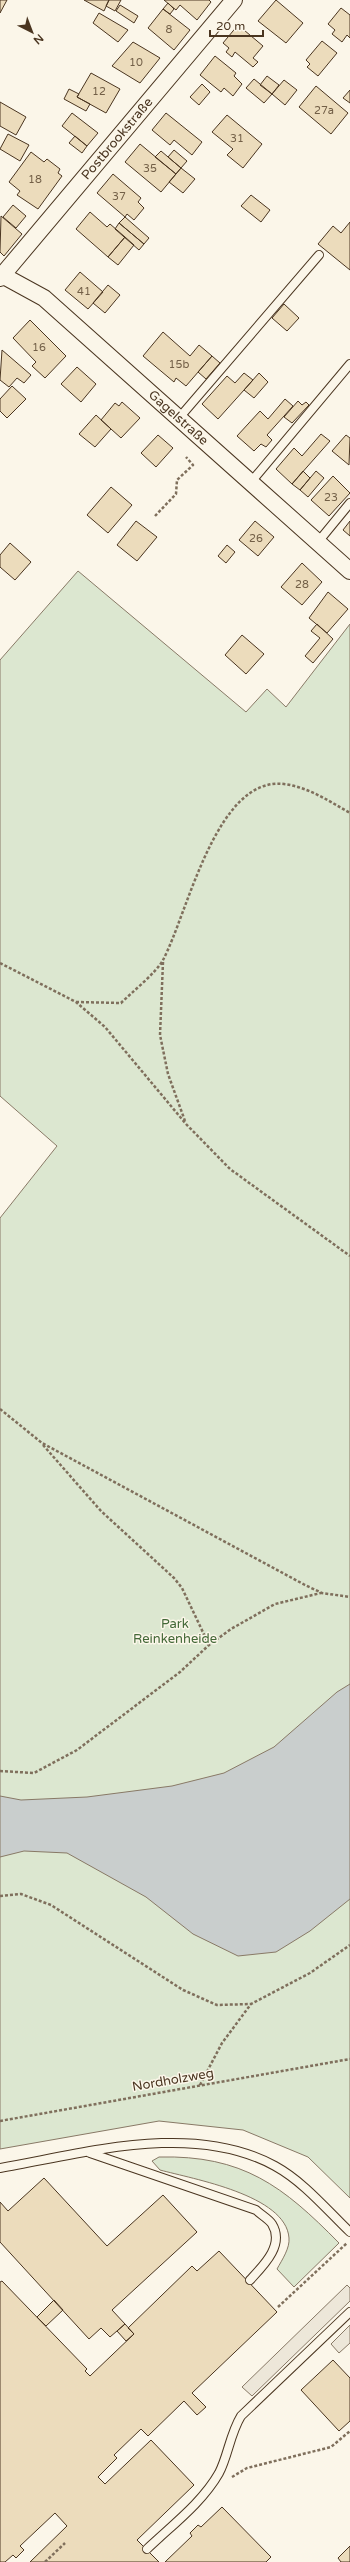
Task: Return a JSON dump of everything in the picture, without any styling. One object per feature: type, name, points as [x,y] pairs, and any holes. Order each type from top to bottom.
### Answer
[{"type":"street","name":"Postbrookstraße","points":[[1,276],[234,0]]},
{"type":"street","name":"Gagelstraße","points":[[1,276],[44,298],[350,571]]},
{"type":"lane","points":[[179,418],[319,255]]},
{"type":"lane","points":[[251,482],[350,364]]},
{"type":"lane","points":[[318,542],[350,503]]},
{"type":"lane","points":[[0,2168],[159,2142],[200,2143],[240,2152],[276,2166],[312,2195],[350,2232]]},
{"type":"lane","points":[[88,2153],[256,2210],[272,2224],[276,2239],[270,2259],[250,2280]]},
{"type":"lane","points":[[147,2550],[207,2490],[219,2472],[232,2431],[241,2416],[350,2312]]},
{"type":"path","points":[[155,516],[176,494],[177,480],[192,465],[186,457]]},
{"type":"path","points":[[186,1124],[168,1074],[160,1035],[163,962],[219,826],[236,803],[257,787],[283,784],[312,792],[350,813]]},
{"type":"path","points":[[76,1002],[121,1003],[163,962]]},
{"type":"path","points":[[0,963],[76,1002],[105,1027],[186,1124],[230,1170],[350,1256]]},
{"type":"path","points":[[0,1410],[42,1443],[322,1593],[350,1597]]},
{"type":"path","points":[[42,1443],[101,1511],[174,1578],[195,1612],[209,1645]]},
{"type":"path","points":[[0,1771],[34,1773],[77,1750],[180,1672],[209,1645],[231,1629],[275,1604],[322,1593]]},
{"type":"path","points":[[0,1896],[21,1894],[51,1905],[183,1990],[217,2005],[250,2004],[310,1973],[350,1945]]},
{"type":"path","points":[[200,2085],[222,2043],[250,2004]]},
{"type":"path","name":"Nordholzweg","points":[[0,2121],[350,2058]]},
{"type":"path","points":[[278,2307],[350,2240]]},
{"type":"path","points":[[230,2479],[247,2468],[331,2447],[350,2431]]},
{"type":"path","points":[[45,2562],[65,2543]]},
{"type":"green space","name":"Park Reinkenheide","points":[[78,571],[246,712],[267,689],[286,707],[350,624],[350,2198],[308,2157],[243,2130],[159,2121],[0,2149],[0,1218],[57,1146],[0,1096],[0,660]]},
{"type":"green space","points":[[159,2157],[189,2158],[215,2162],[238,2168],[260,2178],[280,2190],[299,2205],[339,2243],[294,2287],[277,2269],[287,2250],[289,2238],[284,2223],[272,2210],[256,2200],[236,2191],[194,2178],[160,2170],[152,2161]]},
{"type":"shaded area","points":[[350,1684],[350,1899],[310,1931],[276,1952],[238,1956],[193,1934],[146,1897],[67,1853],[24,1851],[0,1857],[0,1796],[21,1800],[87,1797],[172,1786],[224,1773],[274,1747],[337,1692]]},
{"type":"shaded area","points":[[347,2285],[350,2288],[350,2301],[252,2396],[242,2387]]},
{"type":"shaded area","points":[[350,2325],[350,2343],[339,2353],[331,2344]]},
{"type":"building","points":[[0,0],[7,0],[0,13]]},
{"type":"building","points":[[84,0],[109,0],[104,11]]},
{"type":"building","points":[[109,0],[121,0],[115,11],[106,6]]},
{"type":"building","points":[[164,0],[209,0],[211,2],[197,20],[180,5],[176,10]]},
{"type":"building","points":[[276,0],[303,23],[286,43],[258,21]]},
{"type":"building","points":[[168,3],[174,9],[170,14],[163,9]]},
{"type":"building","points":[[120,5],[138,16],[134,23],[116,11]]},
{"type":"building","points":[[341,8],[350,15],[350,38],[347,35],[342,42],[332,34],[335,30],[328,24]]},
{"type":"building","points":[[163,9],[190,30],[174,50],[148,28]]},
{"type":"building","points":[[99,13],[128,30],[118,42],[93,23]]},
{"type":"building","points":[[238,25],[263,46],[253,58],[258,62],[253,67],[235,52],[232,57],[226,52],[229,48],[223,43]]},
{"type":"building","points":[[322,41],[337,53],[318,76],[307,67],[310,64],[306,60]]},
{"type":"building","points":[[133,42],[160,58],[140,83],[112,66]]},
{"type":"building","points":[[215,56],[236,73],[234,76],[242,84],[233,96],[224,88],[221,92],[200,75]]},
{"type":"building","points":[[91,73],[120,89],[106,113],[77,97]]},
{"type":"building","points":[[267,76],[279,85],[272,94],[260,85]]},
{"type":"building","points":[[254,79],[272,94],[264,103],[246,88]]},
{"type":"building","points":[[284,80],[297,90],[285,105],[272,94]]},
{"type":"building","points":[[202,84],[210,92],[199,105],[190,97]]},
{"type":"building","points":[[316,86],[348,113],[331,134],[299,107]]},
{"type":"building","points":[[69,89],[79,94],[77,97],[90,104],[86,111],[64,99]]},
{"type":"building","points":[[350,90],[350,103],[343,98]]},
{"type":"building","points":[[0,102],[26,117],[16,135],[0,126]]},
{"type":"building","points":[[72,113],[98,133],[87,146],[62,126]]},
{"type":"building","points":[[166,113],[202,142],[192,155],[174,140],[170,145],[152,130]]},
{"type":"building","points":[[227,115],[262,144],[243,168],[227,155],[233,149],[212,132]]},
{"type":"building","points":[[8,134],[29,145],[20,161],[0,149]]},
{"type":"building","points":[[75,136],[87,146],[82,153],[69,143]]},
{"type":"building","points":[[140,144],[176,174],[161,192],[125,162]]},
{"type":"building","points":[[174,150],[187,161],[181,168],[168,157]]},
{"type":"building","points":[[161,151],[181,168],[176,174],[155,157]]},
{"type":"building","points":[[31,152],[44,162],[47,159],[60,169],[58,173],[62,176],[38,209],[17,195],[20,191],[9,182]]},
{"type":"building","points":[[181,168],[195,179],[183,193],[169,182]]},
{"type":"building","points":[[113,174],[141,198],[138,202],[144,208],[134,220],[127,214],[125,217],[97,193]]},
{"type":"building","points":[[251,195],[270,210],[261,222],[241,206]]},
{"type":"building","points":[[13,205],[26,216],[16,228],[3,217]]},
{"type":"building","points":[[90,212],[107,227],[110,224],[125,237],[108,257],[76,229]]},
{"type":"building","points":[[1,216],[22,234],[4,256],[0,252]]},
{"type":"building","points":[[125,217],[149,238],[144,244],[119,223]]},
{"type":"building","points":[[350,222],[350,270],[318,244],[333,226],[341,233]]},
{"type":"building","points":[[119,223],[144,244],[139,250],[115,229]]},
{"type":"building","points":[[125,237],[134,245],[118,265],[108,257]]},
{"type":"building","points":[[80,272],[103,292],[88,309],[65,290]]},
{"type":"building","points":[[108,285],[120,295],[105,313],[93,303]]},
{"type":"building","points":[[284,304],[299,318],[287,331],[272,318]]},
{"type":"building","points":[[30,320],[66,356],[45,378],[32,366],[36,362],[13,338]]},
{"type":"building","points":[[163,332],[190,356],[199,345],[212,356],[186,386],[176,378],[174,382],[143,356]]},
{"type":"building","points":[[2,350],[31,375],[24,383],[17,378],[9,387],[0,380]]},
{"type":"building","points":[[212,356],[220,363],[206,379],[198,372]]},
{"type":"building","points":[[77,367],[96,384],[81,402],[61,384]]},
{"type":"building","points":[[244,373],[253,380],[218,419],[202,404],[227,376],[235,383]]},
{"type":"building","points":[[259,373],[268,382],[254,398],[244,390]]},
{"type":"building","points":[[12,386],[26,399],[7,418],[0,411],[0,399]]},
{"type":"building","points":[[285,399],[293,406],[267,435],[272,440],[266,447],[261,444],[254,451],[237,436],[260,411],[268,419]]},
{"type":"building","points":[[298,401],[302,405],[306,402],[309,405],[292,423],[284,417]]},
{"type":"building","points":[[122,402],[140,418],[121,438],[101,420],[115,403],[119,406]]},
{"type":"building","points":[[96,415],[111,429],[95,447],[79,434]]},
{"type":"building","points":[[321,434],[330,441],[292,484],[276,469],[294,448],[302,456]]},
{"type":"building","points":[[158,435],[173,448],[156,467],[141,453]]},
{"type":"building","points":[[346,435],[350,438],[349,465],[332,451]]},
{"type":"building","points":[[303,471],[310,478],[300,490],[292,484]]},
{"type":"building","points":[[316,471],[324,478],[308,497],[300,490]]},
{"type":"building","points":[[333,476],[350,493],[329,516],[311,500]]},
{"type":"building","points":[[111,487],[132,505],[108,533],[87,515]]},
{"type":"building","points":[[136,521],[157,537],[137,561],[117,545]]},
{"type":"building","points":[[255,521],[274,537],[258,556],[239,540]]},
{"type":"building","points":[[350,521],[350,536],[343,530]]},
{"type":"building","points":[[10,543],[31,562],[15,580],[0,567],[0,555]]},
{"type":"building","points":[[227,545],[235,552],[226,563],[218,556]]},
{"type":"building","points":[[302,563],[322,582],[302,605],[281,587]]},
{"type":"building","points":[[328,592],[348,609],[327,633],[309,618]]},
{"type":"building","points":[[317,624],[333,639],[313,663],[305,656],[320,638],[311,631]]},
{"type":"building","points":[[242,635],[264,654],[246,674],[225,655]]},
{"type":"building","points":[[44,2178],[107,2246],[163,2195],[197,2232],[112,2310],[125,2324],[110,2337],[101,2328],[89,2339],[0,2242],[0,2202],[8,2211]]},
{"type":"building","points":[[219,2251],[277,2312],[192,2393],[206,2407],[197,2415],[184,2401],[148,2436],[141,2429],[114,2455],[117,2458],[98,2477],[105,2484],[151,2440],[194,2485],[137,2540],[159,2562],[30,2562],[67,2526],[55,2513],[20,2546],[24,2550],[16,2558],[13,2555],[5,2562],[0,2562],[0,2282],[2,2281],[87,2369],[85,2371],[90,2376],[134,2334],[128,2328],[192,2266],[197,2271]]},
{"type":"building","points":[[54,2300],[63,2310],[46,2326],[37,2317]]},
{"type":"building","points":[[125,2324],[134,2334],[126,2341],[117,2331]]},
{"type":"building","points":[[333,2360],[350,2378],[350,2421],[339,2431],[301,2390]]},
{"type":"building","points":[[222,2507],[271,2557],[266,2562],[165,2562],[192,2536],[190,2533],[198,2525],[201,2527]]},
{"type":"building","points":[[350,2546],[350,2562],[341,2562],[338,2558]]}]
